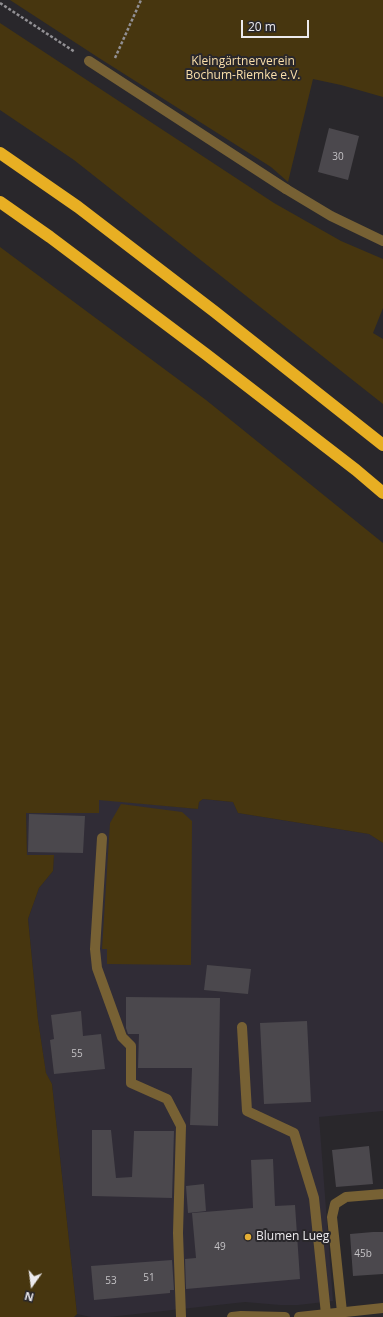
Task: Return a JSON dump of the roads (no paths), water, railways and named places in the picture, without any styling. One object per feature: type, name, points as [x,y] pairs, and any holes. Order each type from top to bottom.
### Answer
[{"type":"highway","points":[[0,153],[78,207],[196,297],[383,445]]},
{"type":"highway","points":[[0,202],[50,237],[207,355],[356,470],[383,493]]},
{"type":"street","points":[[89,61],[286,189],[331,216],[383,241]]},
{"type":"street","points":[[102,838],[95,949],[97,968],[122,1036],[131,1046],[131,1083],[167,1099],[181,1126],[178,1232],[182,1317]]},
{"type":"street","points":[[242,1027],[247,1111],[294,1133],[314,1198],[326,1314]]},
{"type":"street","points":[[342,1312],[332,1217],[335,1204],[346,1197],[383,1194]]},
{"type":"street","points":[[299,1317],[383,1308]]},
{"type":"street","points":[[232,1317],[285,1317]]},
{"type":"place","name":"Blumen Lueg","points":[[248,1237]]},
{"type":"park label","name":"Kleingärtnerverein Bochum-Riemke e.V.","points":[[243,69]]}]
